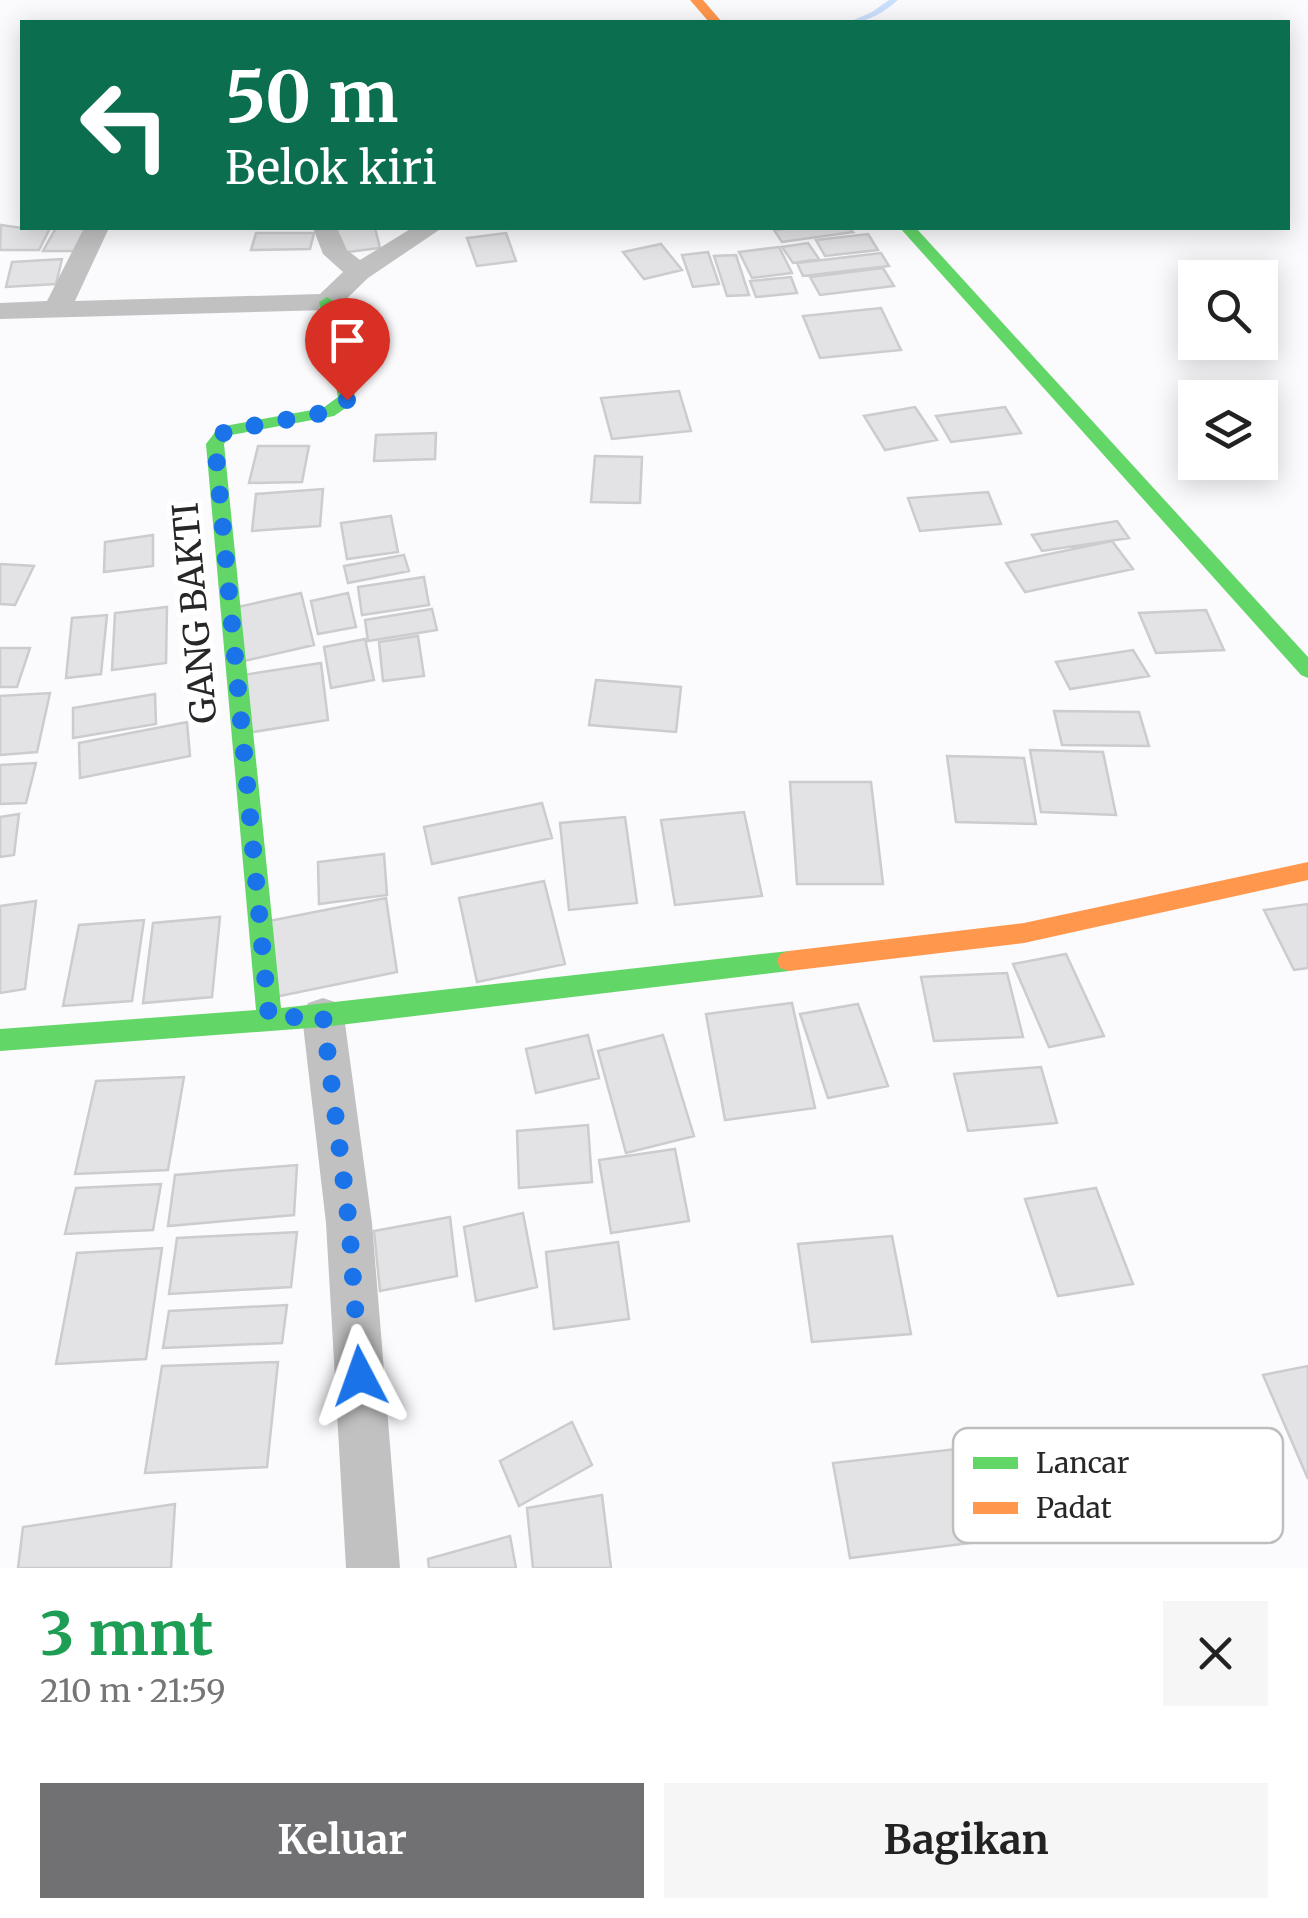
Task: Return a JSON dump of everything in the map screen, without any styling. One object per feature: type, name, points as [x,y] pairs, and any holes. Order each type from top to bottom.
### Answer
[{"type":"street","points":[[696,0],[714,20]]},
{"type":"street","points":[[58,307],[95,230]]},
{"type":"street","points":[[325,230],[336,254],[358,272]]},
{"type":"street","points":[[0,311],[327,302],[358,272],[426,230]]},
{"type":"street","points":[[910,230],[1308,670]]},
{"type":"street","name":"GANG BAKTI","points":[[269,1018],[215,444],[225,431],[328,412],[347,400],[348,384],[327,302]]},
{"type":"street","points":[[0,1040],[323,1016],[1024,934],[1308,872]]},
{"type":"street","points":[[323,1016],[349,1223],[373,1568]]},
{"type":"building","points":[[1,225],[20,230],[49,230],[39,250],[0,250]]},
{"type":"building","points":[[55,230],[88,230],[77,251],[43,251]]},
{"type":"building","points":[[334,230],[376,230],[380,248],[339,253]]},
{"type":"building","points":[[774,230],[853,232],[782,242]]},
{"type":"building","points":[[256,233],[314,233],[310,249],[251,250]]},
{"type":"building","points":[[506,233],[516,261],[477,266],[467,238]]},
{"type":"building","points":[[868,234],[878,250],[825,256],[816,240]]},
{"type":"building","points":[[808,243],[819,259],[793,263],[782,247]]},
{"type":"building","points":[[661,244],[682,270],[644,279],[623,252]]},
{"type":"building","points":[[779,247],[792,273],[752,278],[739,252]]},
{"type":"building","points":[[708,252],[719,284],[693,287],[682,255]]},
{"type":"building","points":[[881,253],[889,266],[803,276],[797,263]]},
{"type":"building","points":[[736,255],[749,295],[727,296],[714,256]]},
{"type":"building","points":[[62,259],[56,284],[6,287],[12,262]]},
{"type":"building","points":[[883,268],[894,286],[820,295],[810,277]]},
{"type":"building","points":[[791,277],[797,293],[756,297],[750,281]]},
{"type":"building","points":[[881,308],[901,350],[820,358],[803,316]]},
{"type":"building","points":[[679,391],[691,431],[612,439],[601,398]]},
{"type":"building","points":[[915,407],[937,440],[885,450],[864,416]]},
{"type":"building","points":[[1005,407],[1021,433],[951,442],[936,416]]},
{"type":"building","points":[[436,433],[435,459],[374,461],[376,435]]},
{"type":"building","points":[[258,446],[309,446],[302,482],[249,483]]},
{"type":"building","points":[[595,456],[642,457],[640,503],[591,502]]},
{"type":"building","points":[[323,489],[320,526],[252,531],[256,494]]},
{"type":"building","points":[[988,492],[1001,524],[920,531],[908,498]]},
{"type":"building","points":[[391,516],[398,552],[347,559],[341,523]]},
{"type":"building","points":[[1117,521],[1129,538],[1042,551],[1032,535]]},
{"type":"building","points":[[153,535],[153,566],[104,572],[105,542]]},
{"type":"building","points":[[1112,541],[1133,569],[1025,592],[1006,563]]},
{"type":"building","points":[[404,555],[409,571],[348,583],[344,566]]},
{"type":"building","points":[[0,564],[34,566],[15,605],[0,604]]},
{"type":"building","points":[[424,577],[429,605],[362,615],[358,587]]},
{"type":"building","points":[[301,593],[314,645],[244,661],[233,608]]},
{"type":"building","points":[[348,593],[356,627],[318,634],[311,601]]},
{"type":"building","points":[[167,607],[166,663],[112,670],[115,613]]},
{"type":"building","points":[[432,609],[437,630],[368,641],[365,620]]},
{"type":"building","points":[[1206,610],[1224,650],[1156,653],[1139,613]]},
{"type":"building","points":[[107,615],[101,674],[66,678],[72,618]]},
{"type":"building","points":[[418,636],[424,676],[383,681],[379,642]]},
{"type":"building","points":[[365,639],[374,680],[331,688],[324,647]]},
{"type":"building","points":[[0,648],[30,648],[17,687],[0,687]]},
{"type":"building","points":[[1133,650],[1149,676],[1070,689],[1056,662]]},
{"type":"building","points":[[321,663],[328,720],[247,733],[243,675]]},
{"type":"building","points":[[596,680],[681,687],[676,732],[589,725]]},
{"type":"building","points":[[50,693],[37,752],[0,755],[0,696]]},
{"type":"building","points":[[155,694],[156,724],[73,738],[73,708]]},
{"type":"building","points":[[1054,711],[1139,712],[1149,746],[1062,745]]},
{"type":"building","points":[[187,722],[190,756],[80,778],[79,743]]},
{"type":"building","points":[[1030,750],[1103,752],[1116,815],[1041,812]]},
{"type":"building","points":[[947,756],[1024,758],[1036,824],[956,822]]},
{"type":"building","points":[[36,763],[26,803],[0,804],[0,765]]},
{"type":"building","points":[[790,782],[871,782],[883,884],[797,884]]},
{"type":"building","points":[[542,803],[552,838],[432,864],[424,827]]},
{"type":"building","points":[[744,812],[762,896],[675,905],[661,820]]},
{"type":"building","points":[[19,814],[14,855],[0,857],[0,817]]},
{"type":"building","points":[[625,817],[637,903],[569,910],[560,823]]},
{"type":"building","points":[[384,854],[387,895],[319,904],[318,862]]},
{"type":"building","points":[[544,881],[565,964],[477,982],[459,898]]},
{"type":"building","points":[[386,898],[397,972],[275,997],[269,921]]},
{"type":"building","points":[[36,901],[25,989],[0,993],[0,906]]},
{"type":"building","points":[[1308,904],[1308,968],[1294,970],[1264,910]]},
{"type":"building","points":[[220,917],[212,997],[143,1003],[153,923]]},
{"type":"building","points":[[144,920],[132,1001],[63,1006],[79,925]]},
{"type":"building","points":[[1066,954],[1104,1036],[1049,1047],[1013,964]]},
{"type":"building","points":[[1007,973],[1023,1037],[934,1041],[921,977]]},
{"type":"building","points":[[792,1003],[815,1108],[725,1120],[706,1014]]},
{"type":"building","points":[[858,1004],[888,1086],[828,1098],[800,1014]]},
{"type":"building","points":[[588,1035],[599,1078],[536,1093],[526,1049]]},
{"type":"building","points":[[663,1035],[694,1136],[626,1153],[598,1051]]},
{"type":"building","points":[[1041,1067],[1057,1123],[968,1131],[954,1074]]},
{"type":"building","points":[[184,1077],[168,1170],[75,1174],[96,1081]]},
{"type":"building","points":[[588,1125],[592,1182],[519,1188],[517,1131]]},
{"type":"building","points":[[675,1149],[689,1221],[611,1233],[599,1160]]},
{"type":"building","points":[[297,1165],[294,1215],[168,1226],[175,1175]]},
{"type":"building","points":[[161,1184],[153,1230],[65,1234],[76,1188]]},
{"type":"building","points":[[1096,1188],[1133,1284],[1058,1296],[1025,1199]]},
{"type":"building","points":[[523,1213],[537,1287],[476,1301],[464,1227]]},
{"type":"building","points":[[450,1217],[457,1276],[380,1291],[374,1231]]},
{"type":"building","points":[[297,1232],[291,1287],[169,1294],[177,1238]]},
{"type":"building","points":[[892,1236],[911,1334],[812,1342],[798,1244]]},
{"type":"building","points":[[618,1242],[629,1319],[554,1329],[546,1252]]},
{"type":"building","points":[[162,1248],[146,1359],[56,1364],[77,1253]]},
{"type":"building","points":[[287,1305],[282,1343],[163,1348],[169,1311]]},
{"type":"building","points":[[278,1362],[267,1467],[145,1473],[162,1366]]},
{"type":"building","points":[[1308,1366],[1308,1479],[1263,1375]]},
{"type":"building","points":[[572,1422],[592,1465],[519,1506],[500,1461]]},
{"type":"building","points":[[953,1449],[953,1543],[970,1543],[850,1558],[833,1463]]},
{"type":"building","points":[[602,1495],[611,1568],[533,1568],[527,1508]]},
{"type":"building","points":[[175,1504],[171,1568],[18,1568],[23,1527]]},
{"type":"building","points":[[510,1536],[516,1568],[429,1568],[428,1559]]},
{"type":"waterway","points":[[858,20],[894,0]]},
{"type":"traffic: fast","points":[[910,230],[1308,670]]},
{"type":"traffic: fast","points":[[269,1018],[215,444],[225,431],[328,412],[347,399],[347,384],[327,302]]},
{"type":"traffic: fast","points":[[0,1040],[323,1016],[789,961]]},
{"type":"traffic: slow","points":[[696,0],[714,20]]},
{"type":"traffic: slow","points":[[789,961],[1024,933],[1308,871]]},
{"type":"route","points":[[347,400],[328,412],[225,431],[215,444],[269,1018],[323,1016],[349,1223],[360,1376]]}]
